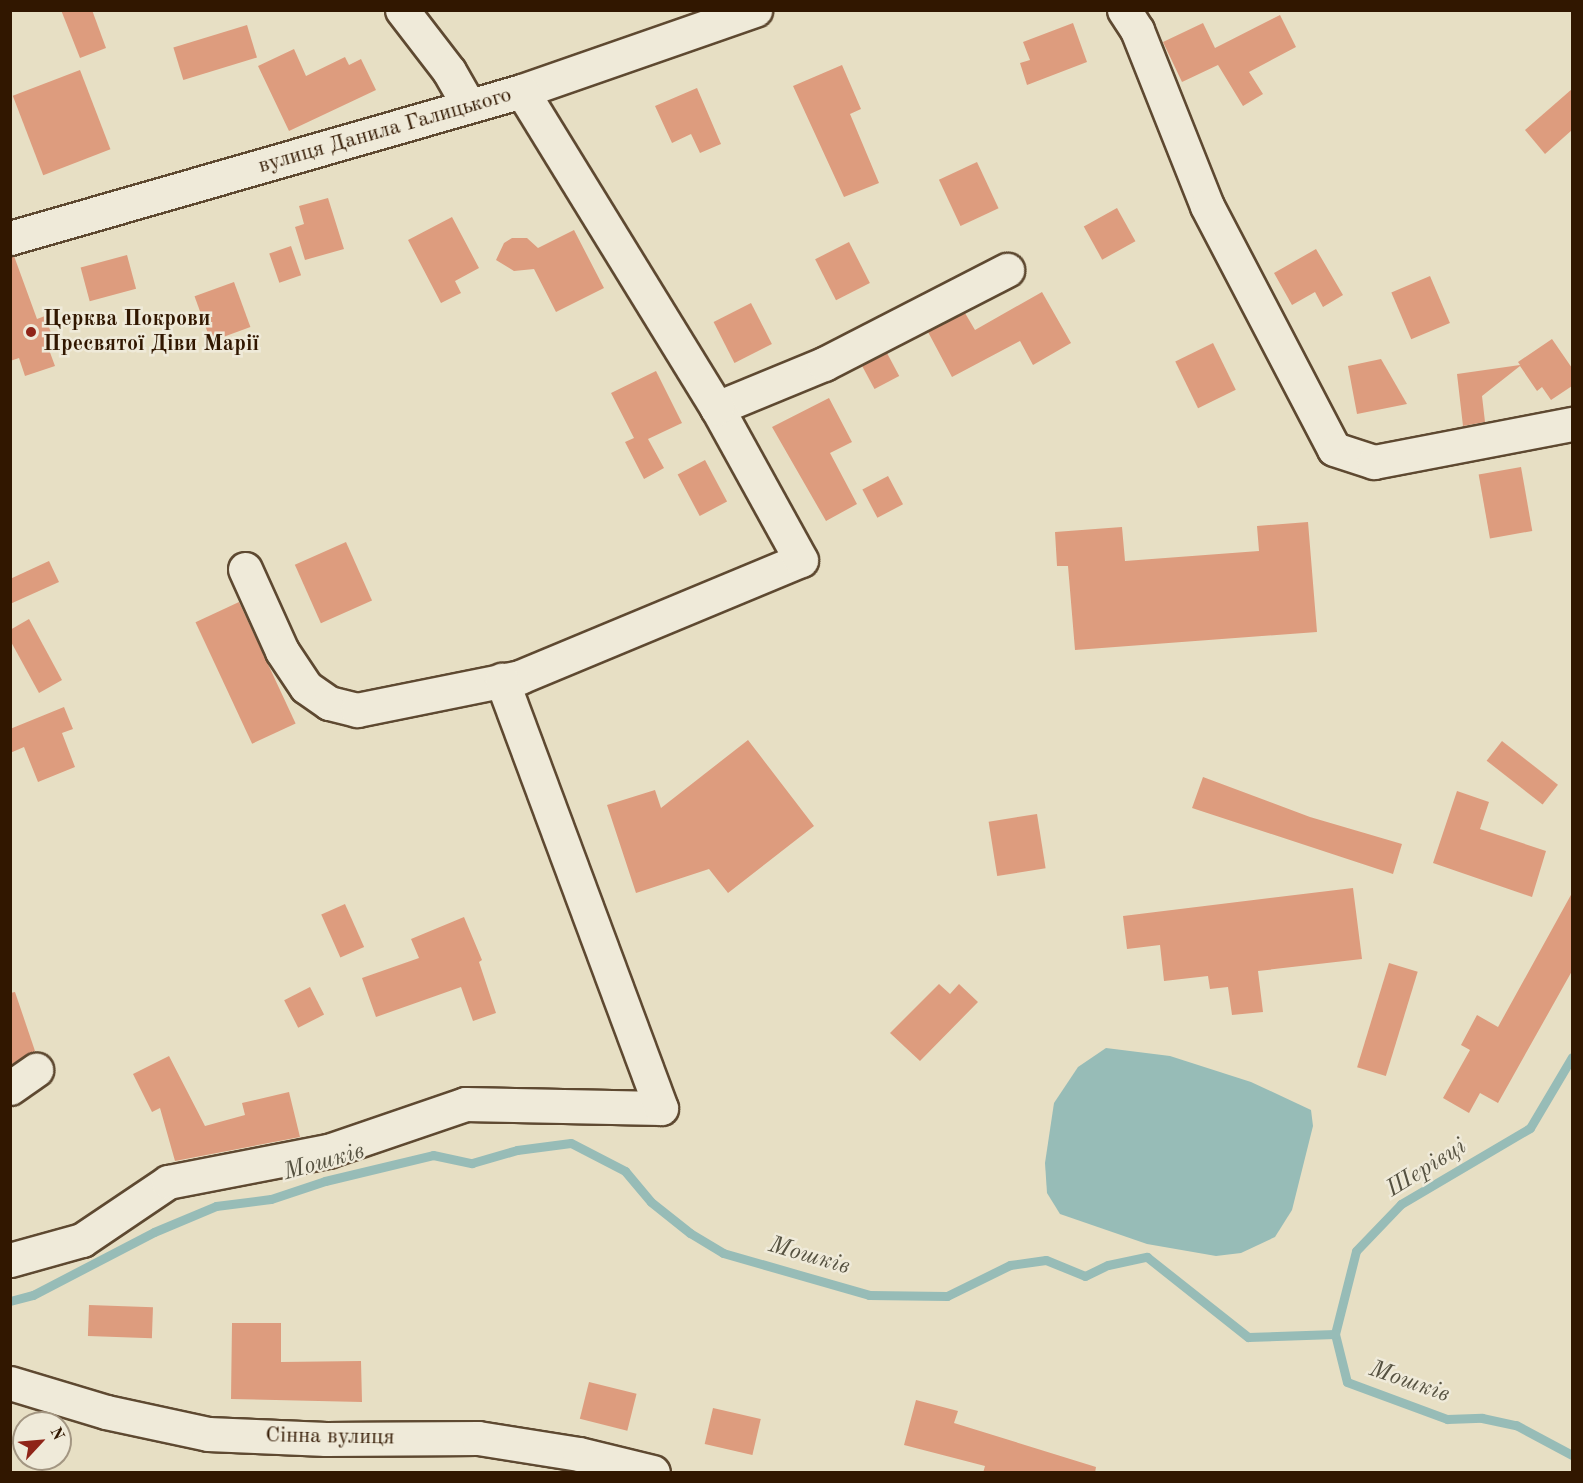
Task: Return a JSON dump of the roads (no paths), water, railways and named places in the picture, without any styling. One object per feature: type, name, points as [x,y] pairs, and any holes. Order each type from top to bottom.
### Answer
[{"type":"street","points":[[402,10],[449,71],[470,106]]},
{"type":"street","name":"вулиця Данила Галицького","points":[[10,238],[522,91],[755,10]]},
{"type":"street","points":[[1124,10],[1137,30],[1208,206],[1334,449],[1374,462],[1572,424]]},
{"type":"street","points":[[245,569],[282,651],[306,687],[329,703],[357,710],[520,676],[801,560],[717,408],[522,91]]},
{"type":"street","points":[[717,408],[824,364],[1007,270]]},
{"type":"street","points":[[10,1260],[82,1240],[168,1182],[328,1151],[465,1104],[661,1108],[502,680]]},
{"type":"street","name":"Сінна вулиця","points":[[10,1383],[106,1412],[208,1434],[326,1439],[478,1437],[579,1454],[653,1473]]},
{"type":"water","points":[[1106,1048],[1170,1056],[1251,1082],[1311,1110],[1313,1126],[1292,1210],[1275,1237],[1241,1253],[1216,1256],[1147,1244],[1060,1214],[1047,1193],[1045,1163],[1054,1103],[1078,1067]]},
{"type":"waterway","name":"Шерівці","points":[[1572,1057],[1530,1128],[1401,1204],[1356,1251],[1335,1334],[1347,1382],[1447,1419],[1482,1418],[1516,1425],[1572,1455]]},
{"type":"waterway","name":"Мошків","points":[[10,1301],[33,1295],[154,1232],[216,1206],[271,1199],[325,1181],[433,1155],[472,1163],[517,1150],[571,1143],[625,1171],[651,1202],[690,1233],[723,1253],[869,1295],[947,1296],[1010,1265],[1046,1260],[1085,1276],[1108,1265],[1147,1257],[1248,1337],[1335,1334]]},
{"type":"place","name":"Церква Покрови Пресвятої Діви Марії","points":[[31,332]]}]
